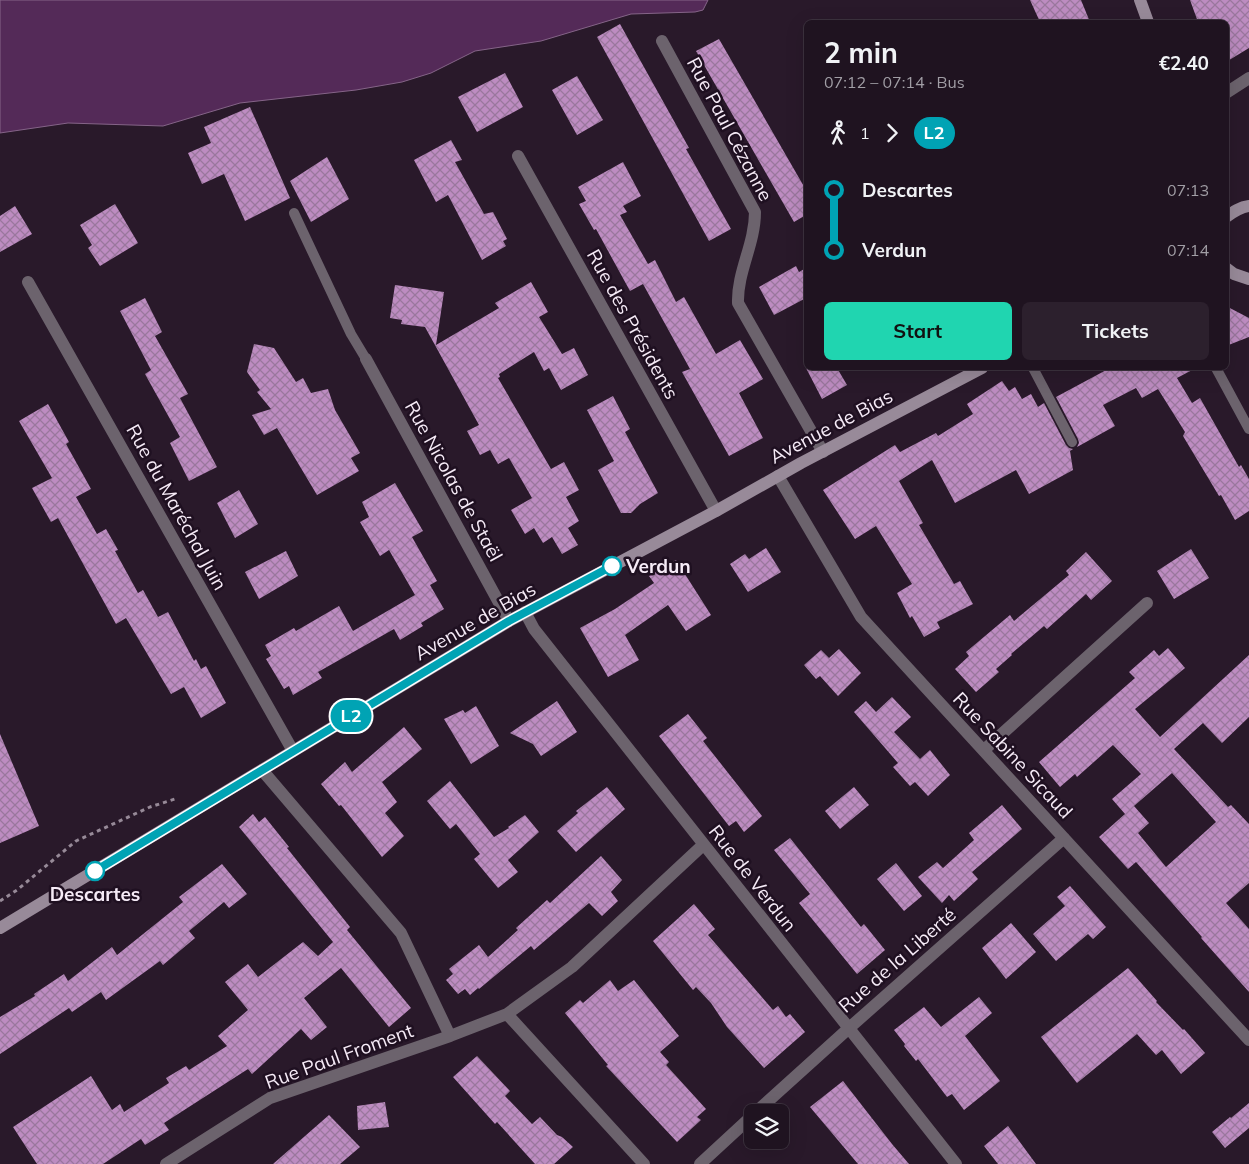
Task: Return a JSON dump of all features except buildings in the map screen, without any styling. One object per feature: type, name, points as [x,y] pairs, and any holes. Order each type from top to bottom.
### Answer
[{"type":"street","points":[[1140,0],[1147,20]]},
{"type":"street","name":"Rue Paul Cézanne","points":[[662,41],[755,212],[755,226],[737,288],[738,304],[823,452]]},
{"type":"street","points":[[1229,91],[1249,78]]},
{"type":"street","name":"Rue des Présidents","points":[[518,156],[716,511]]},
{"type":"street","points":[[1229,212],[1249,206]]},
{"type":"street","points":[[1229,270],[1249,279]]},
{"type":"street","name":"Rue du Maréchal Juin","points":[[28,282],[293,751]]},
{"type":"street","name":"Rue Nicolas de Staël","points":[[366,359],[509,621]]},
{"type":"street","name":"Avenue de Bias","points":[[0,928],[509,621],[978,370]]},
{"type":"street","name":"Rue Sabine Sicaud","points":[[778,476],[862,617],[1249,1040]]},
{"type":"street","points":[[984,750],[1147,603]]},
{"type":"street","name":"Rue de Verdun","points":[[525,612],[534,629],[956,1164]]},
{"type":"street","points":[[262,770],[401,933],[450,1036]]},
{"type":"street","name":"Rue de la Liberté","points":[[765,1104],[1064,838]]},
{"type":"street","points":[[644,1164],[507,1014],[572,967],[703,845]]},
{"type":"street","name":"Rue Paul Froment","points":[[166,1164],[270,1098],[450,1036],[507,1014]]},
{"type":"street","points":[[700,1164],[744,1123]]},
{"type":"lane","points":[[294,213],[351,334],[366,359]]},
{"type":"lane","points":[[1034,370],[1072,442]]},
{"type":"lane","points":[[1217,370],[1249,429]]},
{"type":"shaded area","points":[[0,0],[708,0],[703,10],[695,12],[631,14],[541,41],[475,51],[431,73],[402,82],[356,90],[240,103],[163,126],[68,123],[0,133]]},
{"type":"bus line","name":"L2","points":[[95,871],[509,621],[612,566]]},
{"type":"place","name":"Verdun","points":[[612,566]]},
{"type":"place","name":"Descartes","points":[[95,871]]}]
